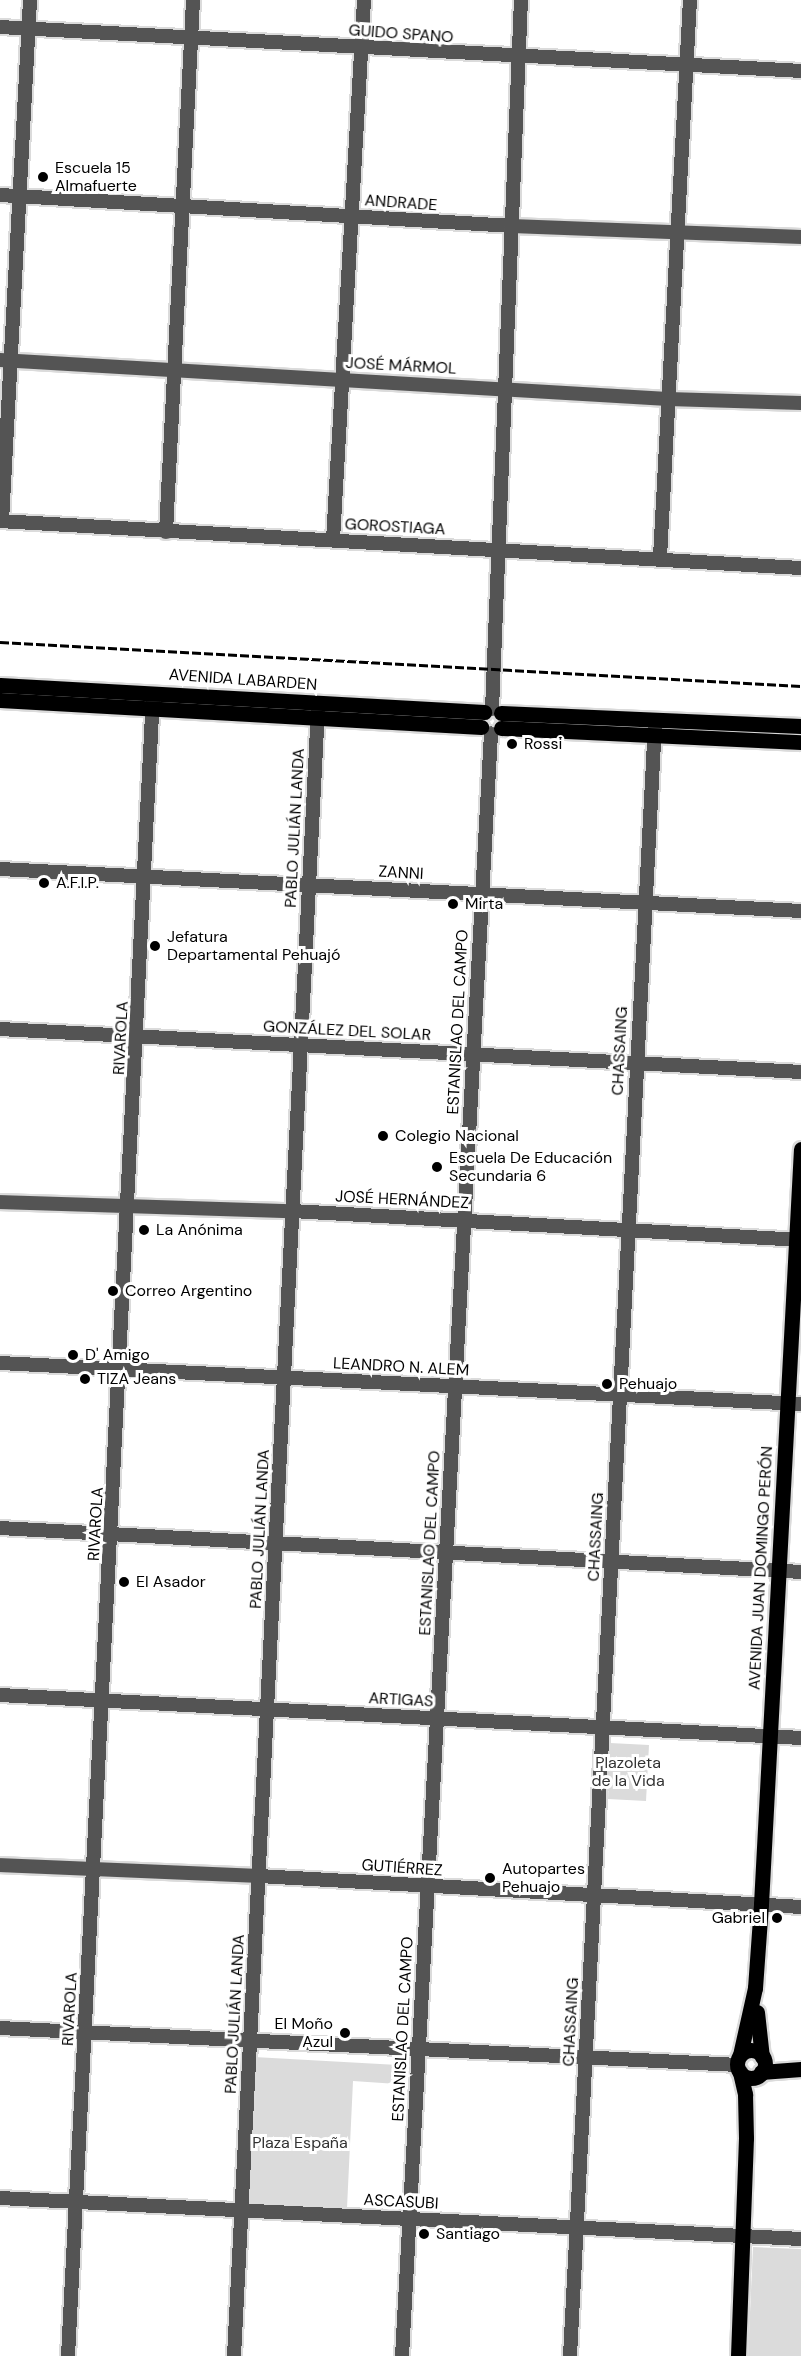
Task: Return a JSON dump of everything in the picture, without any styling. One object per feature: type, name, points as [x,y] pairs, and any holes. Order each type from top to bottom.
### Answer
[{"type":"main road","name":"AVENIDA LABARDEN","points":[[0,685],[153,700],[492,720],[654,727],[801,726]]},
{"type":"main road","name":"AVENIDA LABARDEN","points":[[0,700],[153,700]]},
{"type":"main road","name":"AVENIDA LABARDEN","points":[[654,727],[801,742]]},
{"type":"main road","name":"AVENIDA JUAN DOMINGO PERÓN","points":[[738,2356],[746,2138],[745,2094],[739,2064],[755,1988],[761,1904],[778,1571],[794,1403],[801,1149]]},
{"type":"main road","name":"AVENIDA JUAN DOMINGO PERÓN","points":[[746,2138],[762,2065],[755,1988]]},
{"type":"main road","points":[[762,2065],[753,2051],[739,2064],[750,2078],[762,2065],[801,2063]]},
{"type":"main road","points":[[762,2065],[801,2069]]},
{"type":"street","points":[[1,521],[5,360],[19,196],[30,0]]},
{"type":"street","points":[[166,532],[194,0]]},
{"type":"street","points":[[333,540],[364,0]]},
{"type":"street","name":"ESTANISLAO DEL CAMPO","points":[[402,2356],[492,720],[521,0]]},
{"type":"street","points":[[660,557],[690,0]]},
{"type":"street","name":"GUIDO SPANO","points":[[0,27],[518,58],[801,71]]},
{"type":"street","name":"ANDRADE","points":[[0,195],[512,226],[801,237]]},
{"type":"street","name":"JOSÉ MÁRMOL","points":[[5,360],[668,399],[801,403]]},
{"type":"street","name":"GOROSTIAGA","points":[[1,521],[797,566]]},
{"type":"street","name":"RIVAROLA","points":[[68,2356],[138,1037],[153,700]]},
{"type":"street","name":"PABLO JULIÁN LANDA","points":[[234,2356],[318,710]]},
{"type":"street","name":"CHASSAING","points":[[570,2356],[654,727]]},
{"type":"street","name":"ZANNI","points":[[0,869],[801,911]]},
{"type":"street","name":"GONZÁLEZ DEL SOLAR","points":[[0,1029],[801,1072]]},
{"type":"street","name":"JOSÉ HERNÁNDEZ","points":[[0,1202],[292,1211],[799,1240]]},
{"type":"street","name":"LEANDRO N. ALEM","points":[[0,1364],[794,1403]]},
{"type":"street","points":[[0,1528],[801,1572]]},
{"type":"street","name":"ARTIGAS","points":[[0,1695],[801,1738]]},
{"type":"street","name":"GUTIÉRREZ","points":[[0,1865],[259,1876],[801,1907]]},
{"type":"street","points":[[0,2028],[586,2060],[739,2064]]},
{"type":"street","name":"ASCASUBI","points":[[0,2198],[801,2240]]},
{"type":"green space","name":"Plazoleta de la Vida","points":[[610,1743],[649,1745],[646,1801],[608,1799]]},
{"type":"green space","name":"Plaza España","points":[[254,2057],[398,2065],[397,2084],[353,2081],[347,2208],[247,2202]]},
{"type":"green space","points":[[753,2247],[801,2249],[801,2356],[748,2356]]},
{"type":"railway","points":[[0,642],[801,686]]},
{"type":"place","name":"Escuela 15 Almafuerte","points":[[43,177]]},
{"type":"place","name":"Rossi","points":[[512,744]]},
{"type":"place","name":"A.F.I.P.","points":[[44,883]]},
{"type":"place","name":"Mirta","points":[[453,904]]},
{"type":"place","name":"Jefatura Departamental Pehuajó","points":[[155,946]]},
{"type":"place","name":"Colegio Nacional","points":[[383,1136]]},
{"type":"place","name":"Escuela De Educación Secundaria 6","points":[[437,1167]]},
{"type":"place","name":"La Anónima","points":[[144,1230]]},
{"type":"place","name":"Correo Argentino","points":[[113,1291]]},
{"type":"place","name":"D' Amigo","points":[[73,1355]]},
{"type":"place","name":"TIZA Jeans","points":[[85,1379]]},
{"type":"place","name":"Pehuajo","points":[[607,1384]]},
{"type":"place","name":"El Asador","points":[[124,1582]]},
{"type":"place","name":"Autopartes Pehuajo","points":[[490,1878]]},
{"type":"place","name":"Gabriel","points":[[777,1918]]},
{"type":"place","name":"El Moño Azul","points":[[345,2033]]},
{"type":"place","name":"Santiago","points":[[424,2234]]}]
